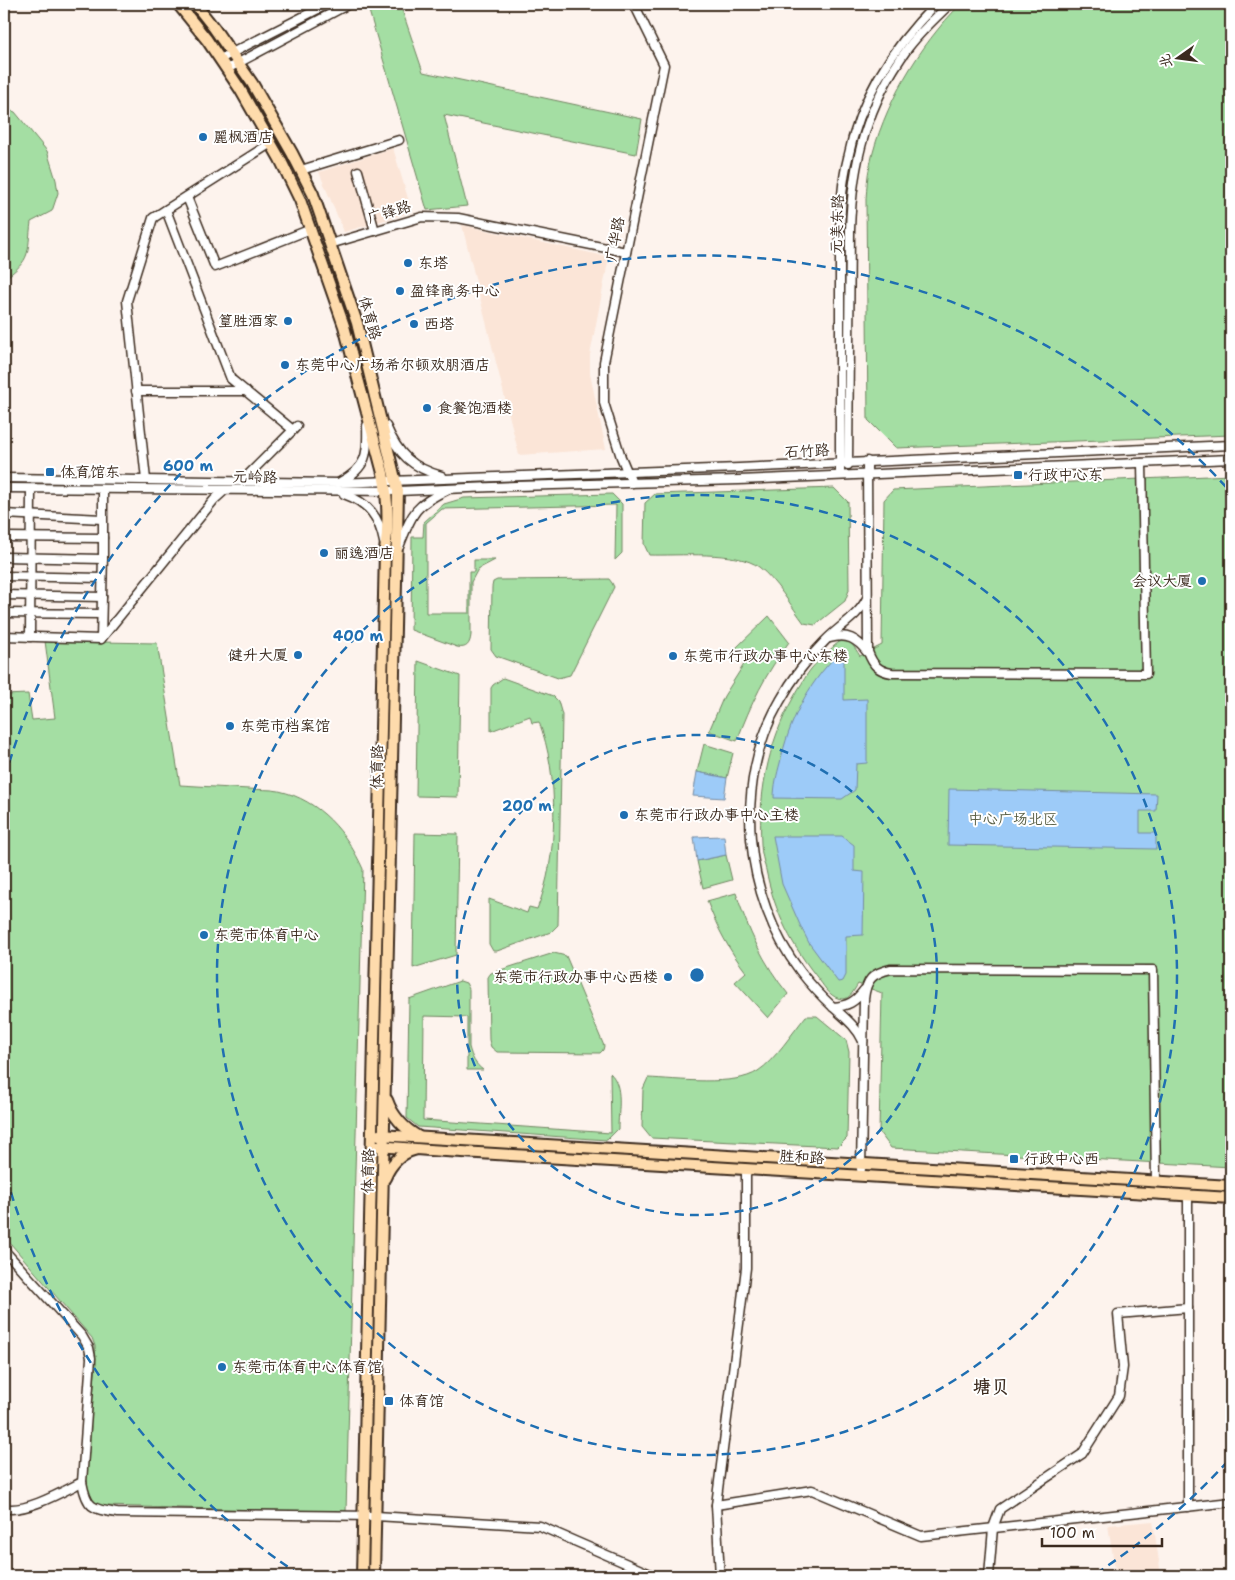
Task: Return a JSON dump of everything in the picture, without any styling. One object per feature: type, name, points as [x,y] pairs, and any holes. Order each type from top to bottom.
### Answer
[{"type":"main road","name":"体育路","points":[[178,4],[220,59],[240,89],[272,143],[300,200],[344,326],[385,486],[387,530],[362,1576]]},
{"type":"main road","name":"体育路","points":[[195,4],[232,53],[272,116],[313,194],[357,323],[398,491],[374,1576]]},
{"type":"main road","points":[[385,1088],[390,1109],[395,1118],[402,1126],[419,1137]]},
{"type":"main road","name":"胜和路","points":[[384,1141],[419,1137],[1231,1186]]},
{"type":"main road","name":"胜和路","points":[[372,1140],[384,1141],[419,1150],[1231,1198]]},
{"type":"main road","points":[[383,1189],[386,1175],[394,1162],[412,1150],[419,1150]]},
{"type":"street","points":[[220,59],[328,4]]},
{"type":"street","points":[[227,69],[348,4]]},
{"type":"street","name":"广华路","points":[[632,483],[621,457],[604,403],[604,362],[664,65],[634,4]]},
{"type":"street","name":"元美东路","points":[[840,475],[840,230],[841,202],[848,157],[863,109],[873,87],[901,42],[936,4]]},
{"type":"street","name":"元美东路","points":[[848,475],[850,230],[851,203],[857,159],[872,113],[894,71],[909,48],[950,4]]},
{"type":"street","points":[[301,170],[399,140]]},
{"type":"street","points":[[146,480],[127,301],[153,218],[272,143]]},
{"type":"street","points":[[358,171],[375,231]]},
{"type":"street","points":[[187,197],[215,267],[311,229]]},
{"type":"street","points":[[166,210],[231,378],[295,428],[242,481]]},
{"type":"street","name":"广锋路","points":[[330,244],[422,217],[458,218],[626,252]]},
{"type":"street","points":[[136,391],[246,391]]},
{"type":"street","points":[[380,413],[390,436],[402,453],[413,464],[426,472],[448,478]]},
{"type":"street","points":[[338,482],[358,470],[365,460],[368,443],[367,416]]},
{"type":"street","name":"石竹路","points":[[385,486],[396,480],[739,468],[1231,445]]},
{"type":"street","name":"石竹路","points":[[385,486],[398,491],[1231,459]]},
{"type":"street","points":[[867,461],[868,652]]},
{"type":"street","points":[[826,640],[836,636],[848,636],[860,643],[868,652],[874,666],[885,672],[892,673],[1146,674],[1142,463]]},
{"type":"street","name":"元岭路","points":[[4,478],[338,482],[385,486]]},
{"type":"street","name":"元岭路","points":[[4,488],[338,492],[385,486]]},
{"type":"street","points":[[30,637],[31,489]]},
{"type":"street","points":[[100,639],[103,558],[102,489]]},
{"type":"street","points":[[397,551],[414,512],[424,502],[451,489]]},
{"type":"street","points":[[100,639],[214,500],[224,491]]},
{"type":"street","points":[[338,492],[355,498],[374,514],[381,529],[385,551]]},
{"type":"street","points":[[4,514],[102,519]]},
{"type":"street","points":[[4,536],[102,538]]},
{"type":"street","points":[[4,557],[103,558]]},
{"type":"street","points":[[4,576],[102,578]]},
{"type":"street","points":[[4,595],[102,597]]},
{"type":"street","points":[[864,1043],[856,1027],[833,1007],[799,970],[779,935],[769,914],[757,878],[751,834],[751,816],[758,755],[767,727],[779,703],[796,675],[826,640],[859,610],[868,596]]},
{"type":"street","points":[[4,613],[101,614]]},
{"type":"street","points":[[4,636],[100,639]]},
{"type":"street","points":[[860,1176],[866,988],[869,980],[874,975],[891,969],[1153,970],[1156,1182]]},
{"type":"street","points":[[833,1007],[847,1006],[866,988]]},
{"type":"street","points":[[720,1576],[716,1505],[746,1268],[746,1169]]},
{"type":"street","points":[[1188,1196],[1188,1507]]},
{"type":"street","points":[[4,1250],[82,1336],[88,1348],[91,1358],[82,1482],[88,1502],[96,1510],[117,1513],[376,1516],[540,1526],[655,1576]]},
{"type":"street","points":[[989,1576],[993,1528],[1000,1509],[1082,1454],[1119,1396],[1122,1367],[1118,1314],[1188,1308]]},
{"type":"street","points":[[4,1508],[10,1510],[41,1502],[82,1482]]},
{"type":"street","points":[[716,1505],[812,1490],[921,1536],[1231,1502]]},
{"type":"shaded area","points":[[393,148],[412,212],[344,232],[319,172]]},
{"type":"shaded area","points":[[462,225],[609,257],[590,355],[590,374],[606,449],[519,455]]},
{"type":"shaded area","points":[[1153,1521],[1161,1575],[1183,1576],[1116,1576],[1108,1525]]},
{"type":"green space","points":[[367,4],[400,4],[423,72],[642,119],[636,154],[444,115],[467,206],[427,210]]},
{"type":"green space","points":[[961,4],[1231,4],[1231,435],[896,448],[868,420],[866,199],[869,169],[883,122],[904,78],[931,38]]},
{"type":"green space","points":[[4,108],[15,112],[47,151],[58,193],[52,211],[31,222],[27,255],[24,261],[4,279]]},
{"type":"green space","name":"中心广场北区","points":[[1231,475],[1231,1167],[891,1148],[879,1132],[882,993],[858,984],[848,998],[839,999],[829,993],[824,987],[801,955],[786,929],[774,901],[761,847],[764,783],[773,744],[789,706],[808,674],[841,641],[849,642],[860,656],[882,645],[884,500],[893,490]]},
{"type":"green space","points":[[834,488],[848,502],[849,590],[845,601],[815,625],[804,623],[765,572],[749,562],[722,556],[649,555],[644,544],[645,503],[655,494]]},
{"type":"green space","points":[[612,494],[622,504],[622,553],[615,560],[616,505],[442,509],[426,523],[426,613],[469,613],[469,572],[474,572],[474,560],[495,560],[478,569],[471,582],[471,635],[467,645],[457,647],[411,630],[412,537],[423,537],[424,522],[444,504],[464,498]]},
{"type":"green space","points":[[609,579],[614,587],[570,675],[558,678],[496,656],[491,649],[493,582],[497,580]]},
{"type":"green space","points":[[769,616],[789,642],[759,690],[737,741],[709,731],[724,696],[748,658],[736,648]]},
{"type":"green space","name":"东莞市体育中心","points":[[45,641],[157,643],[180,785],[272,790],[294,795],[319,810],[330,820],[349,843],[363,869],[346,1512],[101,1506],[92,1499],[86,1487],[96,1363],[95,1346],[92,1338],[4,1236],[4,695],[28,694],[32,720],[55,718]]},
{"type":"green space","points":[[418,661],[460,676],[458,797],[416,796]]},
{"type":"green space","points":[[503,678],[553,696],[558,701],[562,715],[558,925],[551,932],[493,951],[489,944],[489,899],[527,913],[529,907],[537,909],[549,865],[553,841],[554,816],[550,766],[546,743],[539,722],[532,723],[530,716],[491,731],[491,688]]},
{"type":"green space","points":[[704,744],[733,753],[727,778],[697,772]]},
{"type":"green space","points":[[415,833],[458,834],[456,955],[413,968]]},
{"type":"green space","points":[[726,855],[732,880],[703,888],[697,861]]},
{"type":"green space","points":[[736,893],[757,946],[788,994],[768,1018],[735,982],[746,972],[724,938],[707,901]]},
{"type":"green space","points":[[554,953],[566,956],[604,1046],[603,1050],[600,1053],[497,1052],[491,1047],[489,1040],[488,977],[491,973]]},
{"type":"green space","points":[[460,981],[466,983],[469,989],[469,1047],[474,1060],[483,1070],[467,1070],[467,1017],[424,1016],[423,1120],[611,1133],[610,1073],[619,1092],[619,1107],[618,1129],[607,1140],[418,1127],[407,1118],[409,999]]},
{"type":"green space","points":[[806,1016],[817,1016],[846,1040],[849,1052],[847,1138],[838,1147],[651,1138],[642,1127],[643,1089],[648,1078],[720,1081],[748,1076],[758,1071],[771,1060]]},
{"type":"water","points":[[837,655],[844,657],[844,700],[867,699],[867,763],[856,764],[855,790],[842,799],[774,798],[778,771],[788,733],[794,719],[808,692]]},
{"type":"water","points":[[697,772],[727,778],[724,798],[693,796]]},
{"type":"water","points":[[949,789],[1157,794],[1156,811],[1140,811],[1140,833],[1156,833],[1156,849],[948,845]]},
{"type":"water","points":[[724,836],[726,855],[697,861],[694,837]]},
{"type":"water","points":[[773,836],[842,836],[854,845],[854,871],[864,872],[863,935],[846,936],[846,975],[843,981],[838,982],[809,943],[800,925],[782,884]]},
{"type":"place","name":"麗枫酒店","points":[[203,137]]},
{"type":"place","name":"东塔","points":[[408,263]]},
{"type":"place","name":"盈锋商务中心","points":[[400,291]]},
{"type":"place","name":"篁胜酒家","points":[[288,321]]},
{"type":"place","name":"西塔","points":[[414,324]]},
{"type":"place","name":"东莞中心广场希尔顿欢朋酒店","points":[[285,365]]},
{"type":"place","name":"食餐饱酒楼","points":[[427,408]]},
{"type":"place","name":"体育馆东","points":[[50,472]]},
{"type":"place","name":"行政中心东","points":[[1018,475]]},
{"type":"place","name":"丽逸酒店","points":[[324,553]]},
{"type":"place","name":"会议大厦","points":[[1202,581]]},
{"type":"place","name":"健升大厦","points":[[298,655]]},
{"type":"place","name":"东莞市行政办事中心东楼","points":[[673,656]]},
{"type":"place","name":"东莞市档案馆","points":[[230,726]]},
{"type":"place","name":"东莞市行政办事中心主楼","points":[[624,815]]},
{"type":"place","name":"东莞市体育中心","points":[[204,935]]},
{"type":"place","name":"东莞市行政办事中心西楼","points":[[668,977]]},
{"type":"place","name":"行政中心西","points":[[1014,1159]]},
{"type":"place","name":"东莞市体育中心体育馆","points":[[222,1367]]},
{"type":"place","name":"体育馆","points":[[389,1401]]},
{"type":"district","name":"塘贝","points":[[991,1387]]}]
